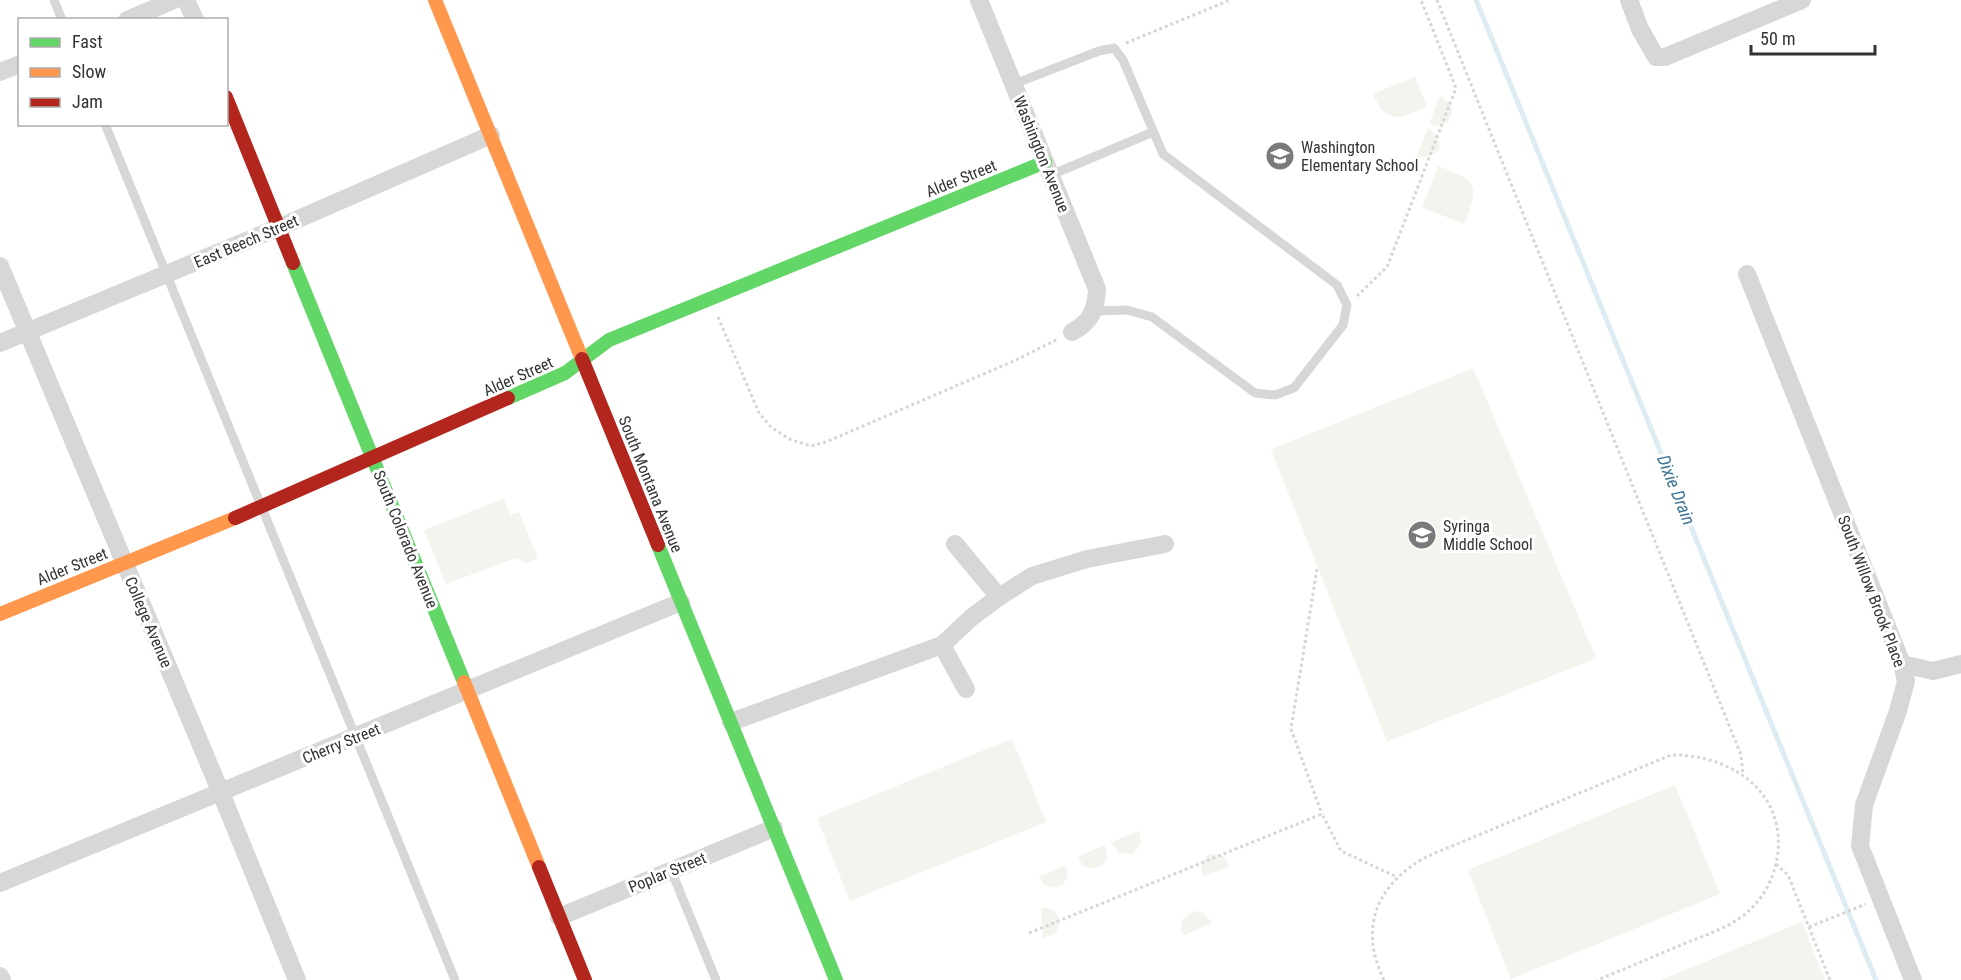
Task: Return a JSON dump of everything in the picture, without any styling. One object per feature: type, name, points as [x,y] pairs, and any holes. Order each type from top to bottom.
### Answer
[{"type":"street","points":[[132,18],[174,0]]},
{"type":"street","points":[[186,0],[194,18]]},
{"type":"street","name":"South Montana Avenue","points":[[435,0],[836,980]]},
{"type":"street","name":"Washington Avenue","points":[[979,0],[1097,290],[1095,311]]},
{"type":"street","points":[[1629,0],[1641,30],[1656,57],[1665,57],[1802,0]]},
{"type":"street","points":[[0,72],[18,65]]},
{"type":"street","name":"South Colorado Avenue","points":[[228,102],[585,980]]},
{"type":"street","name":"East Beech Street","points":[[0,343],[280,227],[490,135]]},
{"type":"street","name":"Alder Street","points":[[0,614],[261,507],[565,374],[609,340],[1048,169]]},
{"type":"street","name":"College Avenue","points":[[0,266],[297,980]]},
{"type":"street","name":"South Willow Brook Place","points":[[1747,274],[1902,664],[1906,681],[1898,711],[1864,805],[1860,846],[1913,980]]},
{"type":"street","points":[[1072,332],[1089,320],[1095,311]]},
{"type":"street","points":[[955,544],[999,597]]},
{"type":"street","points":[[730,722],[942,645],[972,616],[1032,576],[1087,559],[1165,544]]},
{"type":"street","name":"Cherry Street","points":[[0,883],[681,602]]},
{"type":"street","points":[[942,645],[966,689]]},
{"type":"street","points":[[1902,664],[1933,671],[1961,664]]},
{"type":"street","name":"Poplar Street","points":[[559,917],[774,828]]},
{"type":"street","points":[[0,976],[2,980]]},
{"type":"lane","points":[[54,0],[61,18]]},
{"type":"lane","points":[[1014,84],[1099,51],[1114,48],[1123,60],[1163,154],[1337,285],[1347,305],[1343,324],[1294,388],[1275,395],[1255,393],[1152,316],[1136,311],[1095,311]]},
{"type":"lane","points":[[106,126],[455,980]]},
{"type":"lane","points":[[1048,169],[1153,132]]},
{"type":"lane","points":[[670,870],[716,980]]},
{"type":"path","points":[[1114,48],[1230,0]]},
{"type":"path","points":[[1347,305],[1387,267],[1456,88],[1421,0]]},
{"type":"path","points":[[1437,0],[1737,744],[1741,755],[1743,775]]},
{"type":"path","points":[[710,299],[759,413],[771,427],[789,439],[811,446],[826,442],[1016,360],[1072,332]]},
{"type":"path","points":[[1317,569],[1291,729],[1322,814],[1341,851],[1397,877]]},
{"type":"path","points":[[1384,980],[1372,948],[1371,930],[1384,895],[1397,877],[1413,864],[1671,755],[1708,758],[1743,775],[1770,804],[1776,822],[1779,844],[1776,864],[1771,881],[1762,896],[1744,914],[1724,927],[1597,980]]},
{"type":"path","points":[[1029,933],[1322,814]]},
{"type":"path","points":[[1776,864],[1788,875],[1830,980]]},
{"type":"path","points":[[1809,927],[1862,906]]},
{"type":"shaded area","points":[[1415,77],[1427,107],[1402,116],[1389,115],[1378,104],[1373,94]]},
{"type":"shaded area","points":[[1440,96],[1451,104],[1452,114],[1447,123],[1439,126],[1429,124]]},
{"type":"shaded area","points":[[1428,128],[1438,136],[1440,148],[1435,154],[1423,158],[1417,156]]},
{"type":"shaded area","points":[[1438,166],[1468,180],[1472,186],[1472,200],[1464,224],[1422,207]]},
{"type":"shaded area","points":[[1473,368],[1596,658],[1387,742],[1271,449]]},
{"type":"shaded area","points":[[504,498],[510,515],[519,512],[538,558],[527,563],[515,558],[446,584],[424,530]]},
{"type":"shaded area","points":[[1012,739],[1046,822],[850,901],[817,818]]},
{"type":"shaded area","points":[[1675,785],[1720,894],[1511,979],[1468,870]]},
{"type":"shaded area","points":[[1139,831],[1141,844],[1132,854],[1119,853],[1111,842]]},
{"type":"shaded area","points":[[1105,845],[1107,858],[1102,866],[1092,869],[1083,866],[1078,857]]},
{"type":"shaded area","points":[[1209,854],[1223,856],[1230,866],[1203,877],[1201,864]]},
{"type":"shaded area","points":[[1066,865],[1068,877],[1062,885],[1053,888],[1044,885],[1039,876]]},
{"type":"shaded area","points":[[1041,908],[1053,910],[1060,921],[1056,933],[1043,938]]},
{"type":"shaded area","points":[[1194,911],[1204,913],[1212,923],[1184,935],[1181,928],[1183,919]]},
{"type":"shaded area","points":[[1802,922],[1825,980],[1660,980]]},
{"type":"waterway","name":"Dixie Drain","points":[[1476,0],[1876,980]]},
{"type":"traffic: fast","points":[[508,398],[565,373],[609,340],[1045,162]]},
{"type":"traffic: fast","points":[[293,263],[464,682]]},
{"type":"traffic: fast","points":[[658,545],[836,980]]},
{"type":"traffic: slow","points":[[435,0],[582,359]]},
{"type":"traffic: slow","points":[[0,614],[235,518]]},
{"type":"traffic: slow","points":[[464,682],[539,867]]},
{"type":"traffic: jam","points":[[228,102],[293,263]]},
{"type":"traffic: jam","points":[[582,359],[658,545]]},
{"type":"traffic: jam","points":[[235,518],[508,398]]},
{"type":"traffic: jam","points":[[539,867],[585,980]]},
{"type":"place","name":"Washington Elementary School","points":[[1280,156]]},
{"type":"place","name":"Syringa Middle School","points":[[1422,535]]}]
